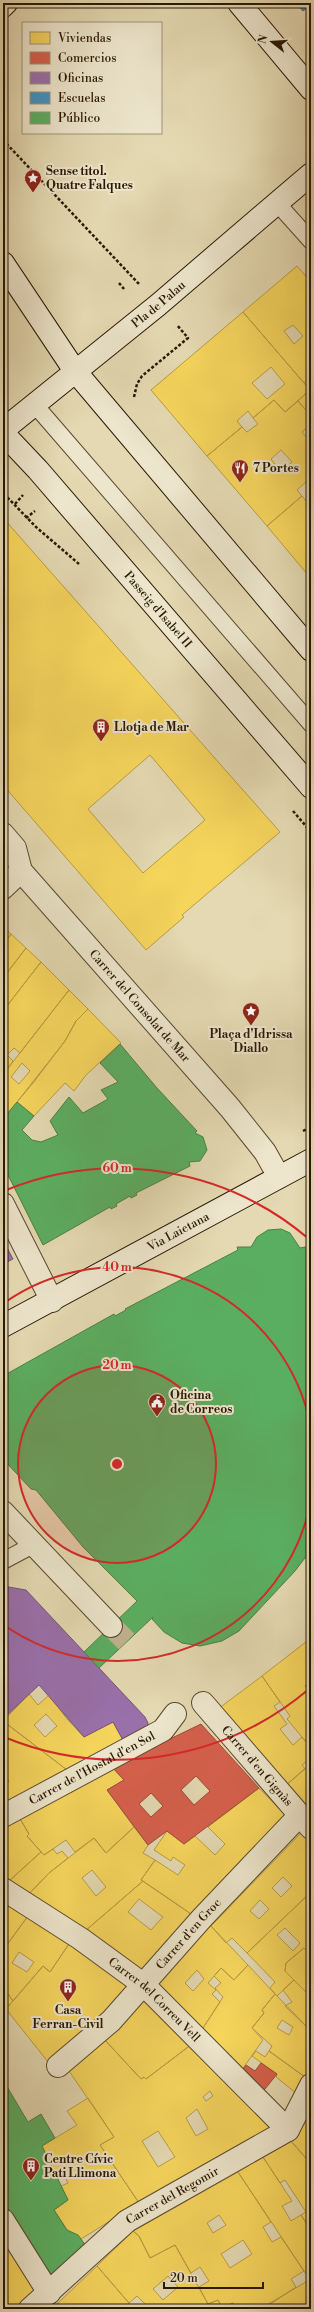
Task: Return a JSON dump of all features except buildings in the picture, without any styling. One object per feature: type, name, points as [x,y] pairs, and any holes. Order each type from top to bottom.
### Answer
[{"type":"street","points":[[3,6],[6,3]]},
{"type":"street","points":[[239,3],[311,89]]},
{"type":"street","name":"Pla de Palau","points":[[3,432],[34,404],[158,305],[311,174]]},
{"type":"street","points":[[3,263],[75,371],[311,650]]},
{"type":"street","name":"Passeig d'Isabel II","points":[[3,432],[43,476],[311,787]]},
{"type":"street","name":"Carrer del Consolat de Mar","points":[[3,834],[15,848],[21,870],[230,1108],[265,1152],[279,1177]]},
{"type":"street","points":[[3,888],[21,870]]},
{"type":"street","name":"Via Laietana","points":[[3,1326],[52,1301],[311,1160]]},
{"type":"street","points":[[3,1204],[52,1301]]},
{"type":"street","points":[[3,1512],[111,1626]]},
{"type":"street","name":"Carrer d'en Gignàs","points":[[203,1703],[305,1822]]},
{"type":"street","name":"Carrer de l'Hostal d'en Sol","points":[[3,1816],[163,1730],[175,1714]]},
{"type":"street","name":"Carrer d'en Groc","points":[[58,2066],[111,2021],[202,1918],[305,1822]]},
{"type":"street","name":"Carrer del Correu Vell","points":[[3,1889],[81,1939],[144,1985],[288,2130]]},
{"type":"street","points":[[288,2130],[311,2085]]},
{"type":"street","name":"Carrer del Regomir","points":[[30,2309],[127,2222],[288,2130]]},
{"type":"street","points":[[3,2220],[49,2293]]},
{"type":"lane","points":[[277,203],[311,241]]},
{"type":"lane","points":[[34,404],[311,724]]},
{"type":"lane","points":[[3,1561],[33,1545]]},
{"type":"path","points":[[3,140],[135,280]]},
{"type":"path","points":[[119,283],[124,289]]},
{"type":"path","points":[[134,399],[134,391],[142,376],[188,338],[176,324]]},
{"type":"path","points":[[3,495],[36,527]]},
{"type":"path","points":[[26,518],[41,506]]},
{"type":"tunnel","points":[[111,1626],[127,1642]]},
{"type":"place","name":"Sense titol. Quatre Falques","points":[[33,193]]},
{"type":"place","name":"7 Portes","points":[[240,483]]},
{"type":"place","name":"Llotja de Mar","points":[[101,742]]},
{"type":"place","name":"Plaça d'Idrissa Diallo","points":[[251,1026]]},
{"type":"place","name":"Oficina de Correos","points":[[157,1417]]},
{"type":"place","name":"Casa Ferran-Civil","points":[[68,2002]]},
{"type":"place","name":"Centre Cívic Pati Llimona","points":[[31,2181]]}]
